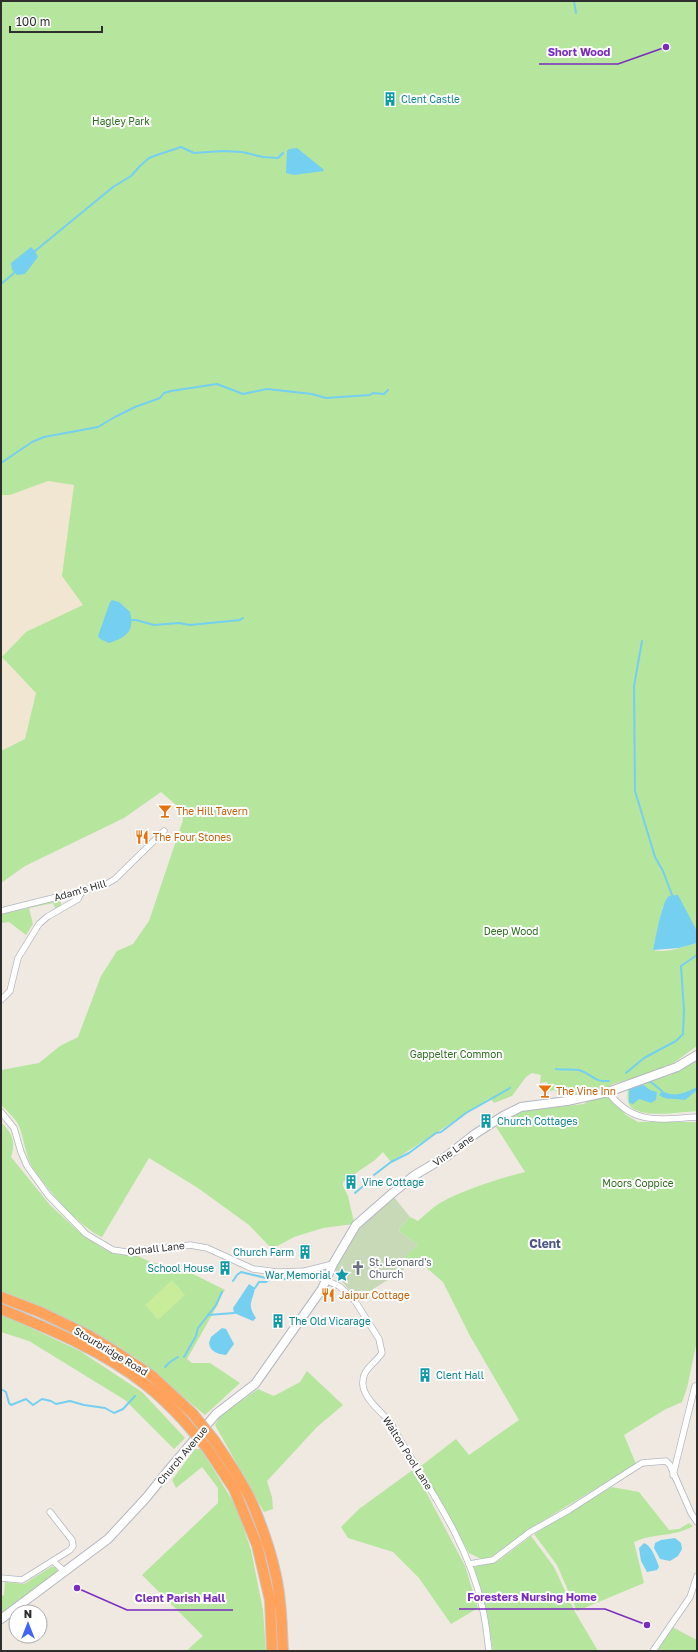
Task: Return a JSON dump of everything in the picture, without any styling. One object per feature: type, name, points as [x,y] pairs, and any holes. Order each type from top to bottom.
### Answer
[{"type":"highway","name":"Stourbridge Road","points":[[1,1297],[40,1312],[69,1326],[116,1352],[152,1376],[193,1414],[214,1440],[236,1473],[253,1504],[262,1527],[272,1561],[280,1601],[283,1651]]},
{"type":"highway","name":"Stourbridge Road","points":[[1,1309],[83,1345],[112,1362],[146,1386],[184,1420],[207,1448],[234,1489],[256,1544],[270,1600],[272,1651]]},
{"type":"street","name":"Adam's Hill","points":[[1,911],[82,892],[105,885],[115,879],[164,831]]},
{"type":"street","points":[[1,1000],[10,990],[18,958],[39,924],[47,917],[78,899],[82,892]]},
{"type":"street","points":[[60,896],[65,907]]},
{"type":"street","name":"Vine Lane","points":[[333,1264],[356,1225],[396,1190],[415,1175],[447,1156],[475,1134],[503,1116],[521,1107],[608,1092],[657,1076],[677,1067],[697,1055]]},
{"type":"street","points":[[608,1092],[627,1111],[639,1117],[652,1120],[697,1117]]},
{"type":"street","name":"Odnall Lane","points":[[1,1112],[14,1128],[27,1166],[48,1195],[86,1234],[113,1250],[133,1253],[190,1245],[207,1248],[253,1269],[278,1272],[305,1272],[333,1264]]},
{"type":"street","name":"Church Avenue","points":[[1,1619],[108,1539],[146,1498],[216,1414],[255,1384],[322,1289],[333,1264]]},
{"type":"street","name":"Odnall Lane","points":[[305,1272],[326,1281]]},
{"type":"street","name":"Walton Pool Lane","points":[[326,1281],[339,1286],[352,1298],[379,1339],[382,1353],[366,1370],[363,1376],[363,1386],[367,1395],[391,1424],[433,1494],[469,1564],[482,1606],[489,1651]]},
{"type":"street","points":[[673,1475],[695,1386]]},
{"type":"street","points":[[469,1564],[494,1560],[530,1532],[569,1510],[642,1463],[666,1461],[670,1465],[673,1475],[691,1513],[697,1522]]},
{"type":"street","points":[[1,1578],[22,1580],[70,1550],[73,1546],[72,1540],[50,1512]]},
{"type":"street","points":[[53,1561],[65,1572]]},
{"type":"street","points":[[690,1597],[697,1576]]},
{"type":"street","points":[[653,1651],[690,1597],[697,1591]]},
{"type":"shaded area","points":[[48,481],[74,485],[69,529],[83,605],[58,617],[3,657],[36,693],[25,739],[1,751],[1,495],[10,495]]},
{"type":"green space","points":[[1,1],[697,1],[697,931],[690,919],[663,906],[653,950],[664,951],[697,943],[697,1046],[675,1062],[645,1075],[613,1084],[608,1087],[559,1099],[555,1090],[550,1091],[547,1082],[540,1083],[541,1075],[532,1073],[526,1077],[512,1096],[494,1103],[490,1098],[391,1162],[383,1152],[375,1160],[343,1182],[343,1186],[348,1196],[354,1222],[353,1224],[323,1228],[294,1237],[272,1249],[249,1225],[198,1188],[149,1158],[102,1237],[83,1225],[73,1216],[44,1184],[31,1165],[27,1156],[18,1123],[1,1105],[1,1070],[39,1063],[60,1046],[78,1037],[101,976],[117,951],[133,944],[149,921],[183,820],[182,810],[161,792],[124,818],[25,866],[1,883],[1,751],[25,739],[36,693],[2,657],[26,632],[83,605],[62,576],[74,485],[48,481],[10,495],[1,495]]},
{"type":"green space","points":[[57,899],[61,901],[60,906],[56,910],[53,903],[29,908],[28,906]]},
{"type":"green space","points":[[29,908],[33,924],[26,935],[9,922],[1,923],[1,914]]},
{"type":"green space","points":[[697,1057],[697,1111],[652,1114],[635,1110],[630,1106],[628,1099],[628,1085],[671,1075]]},
{"type":"green space","name":"Moors Coppice","points":[[609,1096],[626,1115],[638,1122],[697,1122],[697,1341],[687,1388],[682,1402],[664,1410],[624,1435],[636,1464],[531,1528],[491,1557],[481,1559],[469,1553],[421,1466],[456,1439],[469,1455],[519,1420],[470,1336],[443,1282],[421,1263],[398,1262],[418,1245],[399,1231],[410,1217],[418,1221],[437,1205],[460,1193],[525,1172],[495,1125],[522,1111],[584,1104],[591,1099]]},
{"type":"green space","points":[[1,1122],[8,1130],[12,1138],[13,1146],[11,1157],[50,1205],[78,1231],[102,1248],[115,1254],[138,1256],[150,1262],[181,1268],[225,1290],[187,1359],[192,1363],[210,1363],[240,1383],[205,1415],[135,1357],[43,1308],[1,1291]]},
{"type":"green space","points":[[393,1196],[410,1217],[399,1231],[418,1245],[399,1262],[404,1270],[357,1299],[344,1284],[335,1269],[345,1248],[352,1238]]},
{"type":"green space","points":[[172,1280],[185,1295],[158,1320],[145,1305]]},
{"type":"green space","points":[[1,1314],[80,1351],[142,1392],[185,1438],[174,1449],[125,1400],[29,1341],[1,1332]]},
{"type":"green space","points":[[307,1371],[343,1405],[317,1427],[267,1481],[272,1497],[273,1509],[264,1512],[215,1425],[220,1416],[258,1389],[274,1396],[300,1382]]},
{"type":"green space","points":[[195,1449],[201,1449],[237,1508],[251,1550],[263,1610],[266,1651],[186,1651],[203,1636],[142,1575],[218,1503],[218,1488],[202,1467],[176,1488],[172,1480]]},
{"type":"green space","points":[[414,1469],[465,1566],[478,1608],[451,1624],[419,1578],[393,1552],[348,1538],[341,1527],[359,1509]]},
{"type":"green space","points":[[612,1487],[639,1492],[669,1530],[679,1529],[689,1523],[693,1526],[679,1532],[649,1537],[634,1542],[644,1583],[577,1611],[557,1565],[534,1534]]},
{"type":"green space","points":[[531,1536],[554,1567],[575,1612],[598,1651],[493,1651],[487,1613],[474,1567],[498,1561]]},
{"type":"green space","points":[[51,1567],[55,1567],[57,1570],[56,1575],[15,1604],[8,1604],[8,1609],[1,1614],[1,1596],[4,1595],[5,1582],[24,1584]]},
{"type":"green space","points":[[672,1627],[697,1640],[697,1651],[655,1651]]},
{"type":"water","points":[[297,148],[324,171],[294,175],[286,173],[287,151],[289,149]]},
{"type":"water","points":[[31,247],[38,257],[25,274],[17,275],[12,270],[11,263]]},
{"type":"water","points":[[112,600],[119,602],[130,612],[131,624],[128,633],[109,643],[100,639],[98,636]]},
{"type":"water","points":[[678,895],[697,931],[697,943],[679,948],[653,950],[661,913],[666,899],[669,896]]},
{"type":"water","points":[[642,1084],[650,1090],[657,1092],[656,1100],[651,1103],[639,1099],[633,1104],[629,1103],[629,1088]]},
{"type":"water","points":[[697,1087],[697,1090],[685,1100],[668,1099],[659,1095],[662,1091],[671,1094],[680,1094]]},
{"type":"water","points":[[249,1284],[255,1288],[251,1303],[252,1310],[256,1318],[253,1321],[234,1313],[233,1308]]},
{"type":"water","points":[[222,1328],[226,1329],[234,1344],[226,1355],[217,1353],[211,1349],[209,1343],[211,1337]]},
{"type":"water","points":[[675,1538],[681,1543],[682,1549],[678,1556],[670,1561],[660,1559],[654,1548],[655,1543],[661,1540]]},
{"type":"water","points":[[644,1543],[653,1553],[659,1567],[657,1570],[647,1572],[641,1561],[639,1548]]},
{"type":"waterway","points":[[574,1],[576,13]]},
{"type":"waterway","points":[[35,251],[113,187],[131,176],[149,158],[181,147],[194,153],[223,151],[242,152],[263,157],[278,158],[283,153]]},
{"type":"waterway","points":[[1,284],[14,273]]},
{"type":"waterway","points":[[1,463],[32,442],[44,437],[98,427],[135,407],[160,398],[164,393],[171,391],[217,384],[243,394],[267,389],[312,394],[326,398],[370,395],[373,393],[384,394],[388,390]]},
{"type":"waterway","points":[[130,620],[136,620],[154,625],[179,623],[190,625],[240,620],[243,618]]},
{"type":"waterway","points":[[642,641],[634,686],[635,791],[655,857],[663,871],[672,895]]},
{"type":"waterway","points":[[626,1073],[644,1058],[676,1041],[683,1034],[684,1010],[681,966],[697,955]]},
{"type":"waterway","points":[[556,1069],[579,1070],[596,1079],[609,1081]]},
{"type":"waterway","points":[[646,1082],[651,1082],[662,1091]]},
{"type":"waterway","points":[[374,1175],[391,1162],[409,1153],[436,1133],[441,1132],[466,1113],[510,1088]]},
{"type":"waterway","points":[[355,1193],[368,1182]]},
{"type":"waterway","points":[[233,1281],[241,1272],[270,1279],[296,1279]]},
{"type":"waterway","points":[[255,1288],[259,1282],[266,1282],[270,1279]]},
{"type":"waterway","points":[[184,1357],[196,1336],[198,1328],[216,1305],[222,1292]]},
{"type":"waterway","points":[[208,1315],[234,1313]]},
{"type":"waterway","points":[[165,1367],[178,1357]]},
{"type":"waterway","points":[[1,1389],[6,1392],[11,1405],[26,1399],[33,1405],[42,1399],[56,1404],[70,1401],[105,1408],[114,1413],[123,1409],[135,1396]]},
{"type":"place","name":"Short Wood","points":[[666,47]]},
{"type":"place","name":"Clent Castle","points":[[390,99]]},
{"type":"place","name":"The Hill Tavern","points":[[165,811]]},
{"type":"place","name":"The Four Stones","points":[[142,837]]},
{"type":"place","name":"The Vine Inn","points":[[545,1091]]},
{"type":"place","name":"Church Cottages","points":[[486,1121]]},
{"type":"place","name":"Vine Cottage","points":[[351,1182]]},
{"type":"place","name":"Church Farm","points":[[305,1252]]},
{"type":"place","name":"School House","points":[[225,1268]]},
{"type":"place","name":"St. Leonard's Church","points":[[358,1268]]},
{"type":"place","name":"War Memorial","points":[[342,1275]]},
{"type":"place","name":"Jaipur Cottage","points":[[328,1295]]},
{"type":"place","name":"The Old Vicarage","points":[[278,1321]]},
{"type":"place","name":"Clent Hall","points":[[425,1375]]},
{"type":"place","name":"Clent Parish Hall","points":[[77,1588]]},
{"type":"place","name":"Foresters Nursing Home","points":[[647,1625]]},
{"type":"district","name":"Clent","points":[[545,1244]]},
{"type":"park label","name":"Hagley Park","points":[[121,121]]},
{"type":"park label","name":"Deep Wood","points":[[511,931]]},
{"type":"park label","name":"Gappelter Common","points":[[456,1054]]}]
